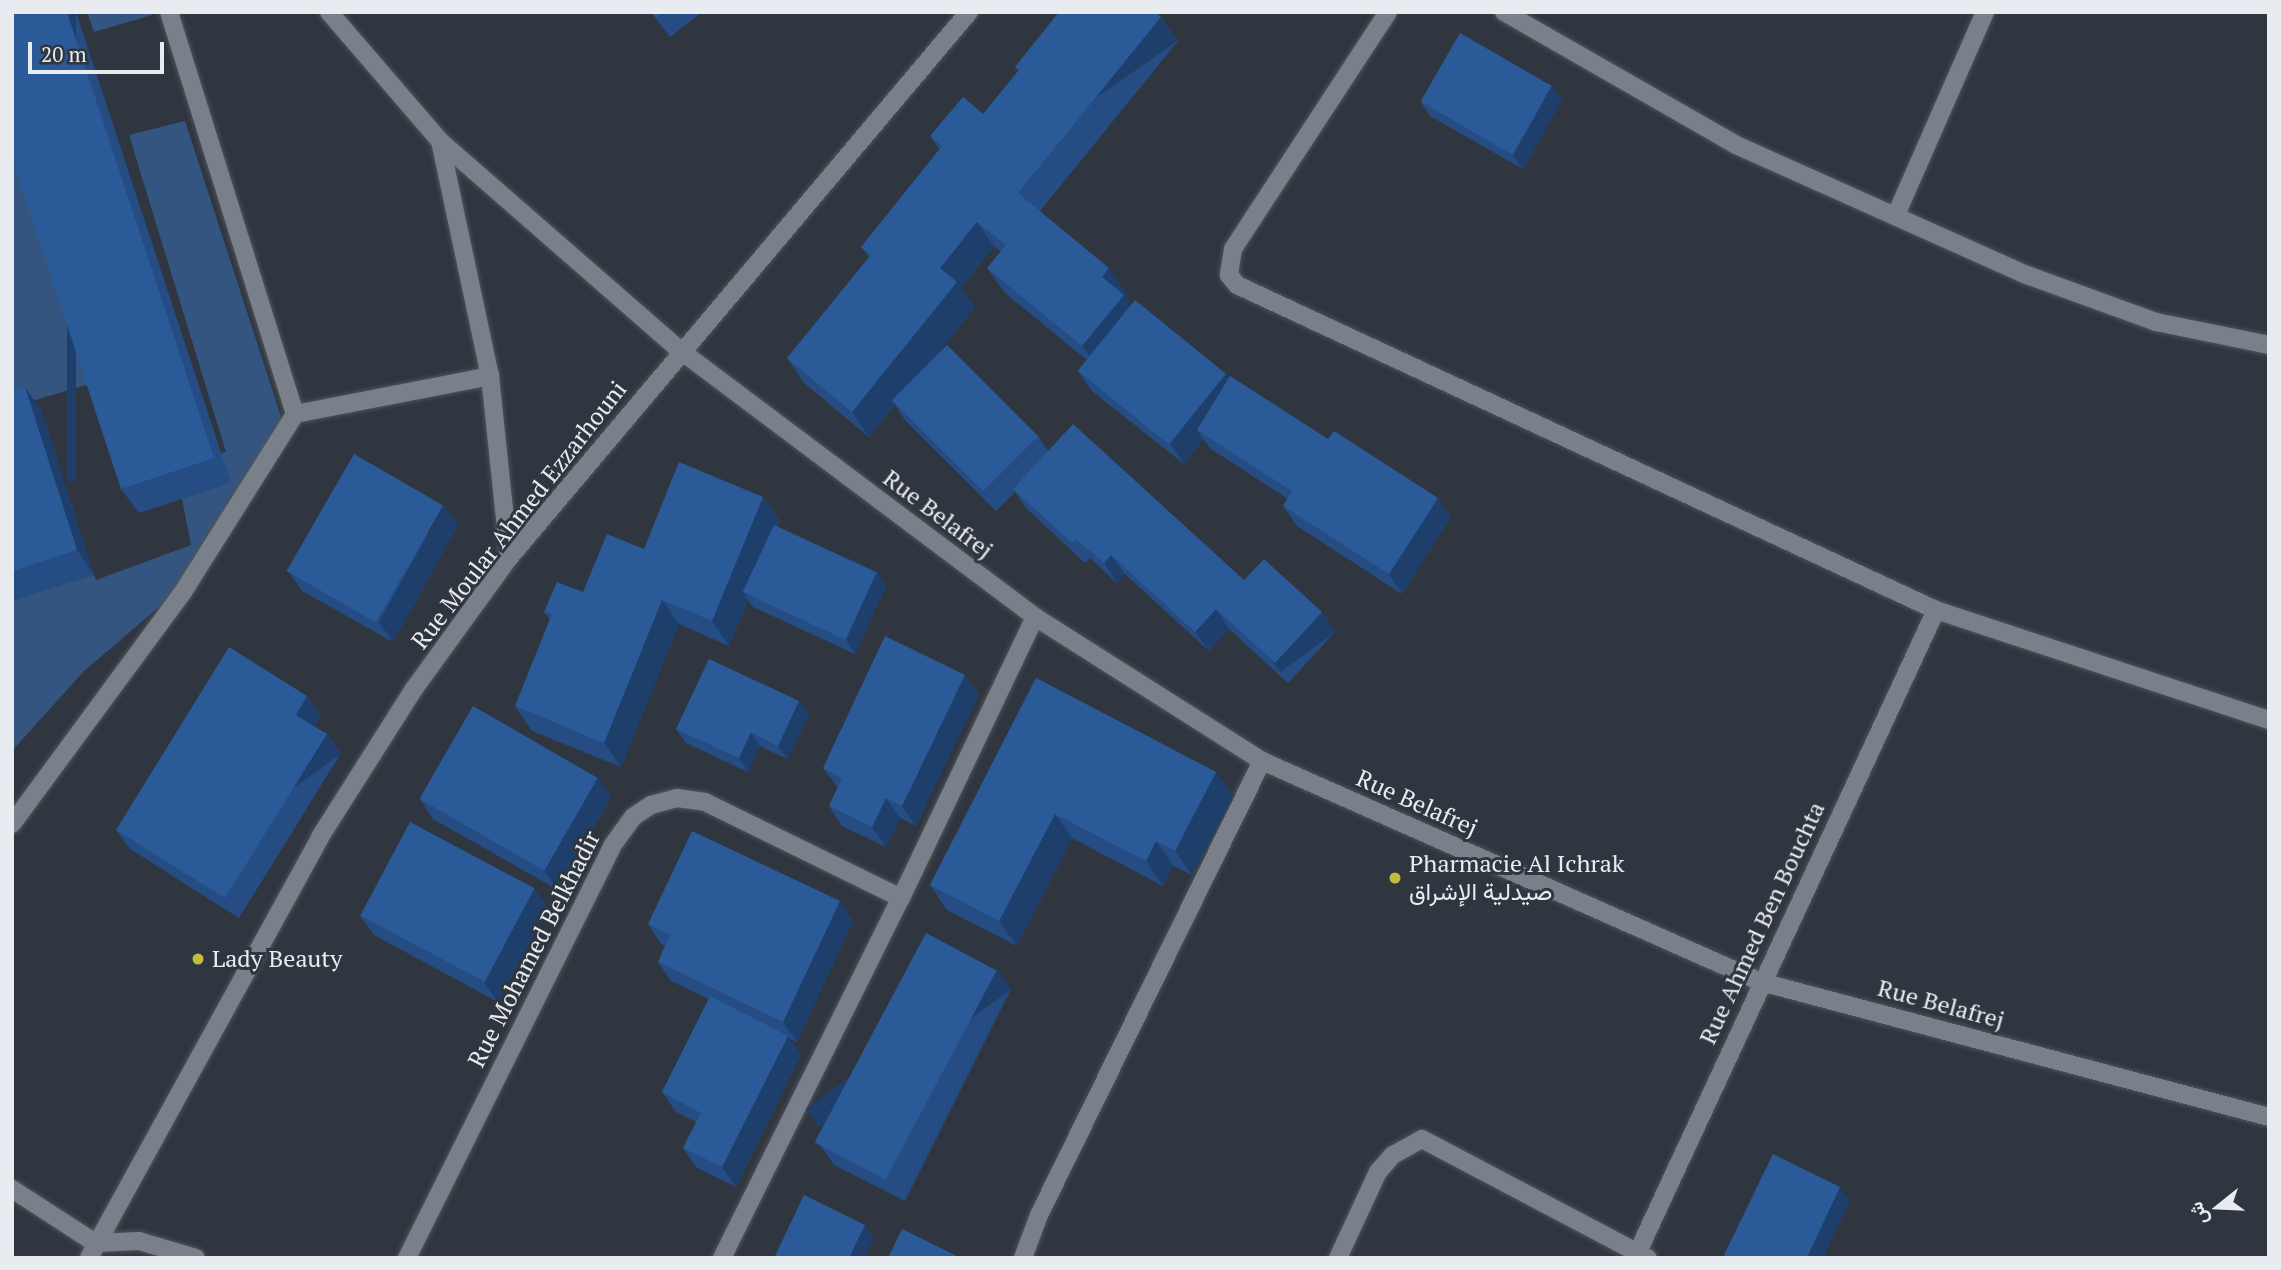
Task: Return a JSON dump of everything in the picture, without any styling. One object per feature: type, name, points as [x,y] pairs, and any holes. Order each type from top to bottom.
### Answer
[{"type":"street","points":[[170,12],[295,414]]},
{"type":"street","name":"Rue Belafrej","points":[[329,12],[440,141],[681,351],[1035,617],[1262,761],[1761,982],[2269,1117]]},
{"type":"street","name":"Rue Moular Ahmed Ezzarhouni","points":[[92,1250],[320,837],[414,689],[509,558],[969,12]]},
{"type":"street","points":[[1388,12],[1233,248],[1229,275],[1237,285],[1936,610],[2269,720]]},
{"type":"street","points":[[1504,12],[1736,145],[2027,275],[2156,322],[2269,345]]},
{"type":"street","points":[[1896,215],[1985,12]]},
{"type":"street","points":[[440,141],[490,376],[509,558]]},
{"type":"street","points":[[12,824],[183,592],[295,414],[490,376]]},
{"type":"street","name":"Rue Ahmed Ben Bouchta","points":[[1640,1256],[1761,982],[1936,610]]},
{"type":"street","points":[[722,1258],[901,898],[1035,617]]},
{"type":"street","points":[[1023,1258],[1039,1214],[1262,761]]},
{"type":"street","name":"Rue Mohamed Belkhadir","points":[[407,1258],[612,846],[633,817],[651,805],[677,798],[705,802],[901,898]]},
{"type":"street","points":[[1338,1258],[1378,1172],[1393,1155],[1422,1139],[1640,1256]]},
{"type":"street","points":[[12,1189],[92,1250],[139,1241],[196,1258]]},
{"type":"shaded area","points":[[87,12],[151,12],[152,15],[94,32]]},
{"type":"shaded area","points":[[185,121],[286,432],[201,571],[83,672],[12,751],[12,546],[71,527],[96,580],[191,545],[175,463],[226,452],[129,135]]},
{"type":"shaded area","points":[[12,159],[96,382],[12,407]]},
{"type":"building","points":[[12,12],[67,12],[214,458],[121,489],[12,158]]},
{"type":"building","points":[[1059,12],[1155,12],[1161,17],[1018,193],[1109,268],[1102,277],[1124,295],[1082,346],[987,268],[1006,245],[977,222],[940,268],[957,282],[852,412],[787,358],[871,255],[861,247],[942,146],[930,136],[963,97],[983,114],[1019,70],[1015,67]]},
{"type":"building","points":[[1460,33],[1552,86],[1512,154],[1420,101]]},
{"type":"building","points":[[1135,300],[1226,374],[1169,444],[1078,371]]},
{"type":"building","points":[[947,345],[1038,436],[983,491],[892,400]]},
{"type":"building","points":[[1230,376],[1328,439],[1334,431],[1438,498],[1389,574],[1283,506],[1292,491],[1197,430]]},
{"type":"building","points":[[25,387],[77,550],[12,571],[12,391]]},
{"type":"building","points":[[1073,424],[1244,580],[1264,559],[1322,612],[1275,663],[1216,609],[1195,632],[1111,555],[1104,563],[1076,539],[1072,543],[1013,489]]},
{"type":"building","points":[[354,454],[443,506],[376,622],[287,571]]},
{"type":"building","points":[[679,462],[763,497],[712,621],[662,600],[604,743],[515,706],[552,614],[544,612],[557,582],[583,592],[607,534],[644,549]]},
{"type":"building","points":[[774,525],[876,573],[845,640],[743,592]]},
{"type":"building","points":[[885,636],[965,675],[902,806],[886,798],[872,827],[829,806],[842,778],[823,768]]},
{"type":"building","points":[[229,647],[307,696],[296,715],[327,734],[225,898],[116,830]]},
{"type":"building","points":[[709,659],[799,701],[778,746],[751,732],[739,758],[676,729]]},
{"type":"building","points":[[1036,678],[1216,772],[1175,851],[1156,841],[1146,861],[1055,814],[999,921],[930,885]]},
{"type":"building","points":[[473,706],[598,778],[544,871],[420,799]]},
{"type":"building","points":[[410,822],[534,888],[485,982],[360,916]]},
{"type":"building","points":[[692,831],[840,901],[783,1022],[658,962],[670,935],[648,924]]},
{"type":"building","points":[[926,933],[997,971],[885,1180],[815,1142]]},
{"type":"building","points":[[710,996],[788,1036],[722,1167],[683,1148],[701,1113],[662,1092]]},
{"type":"building","points":[[1773,1154],[1840,1187],[1807,1258],[1729,1258],[1724,1255]]},
{"type":"building","points":[[804,1195],[865,1225],[849,1258],[774,1258]]},
{"type":"building","points":[[902,1229],[961,1258],[888,1258]]},
{"type":"place","name":"Pharmacie Al Ichrak صيدلية الإشراق","points":[[1395,878]]},
{"type":"place","name":"Lady Beauty","points":[[198,959]]}]
